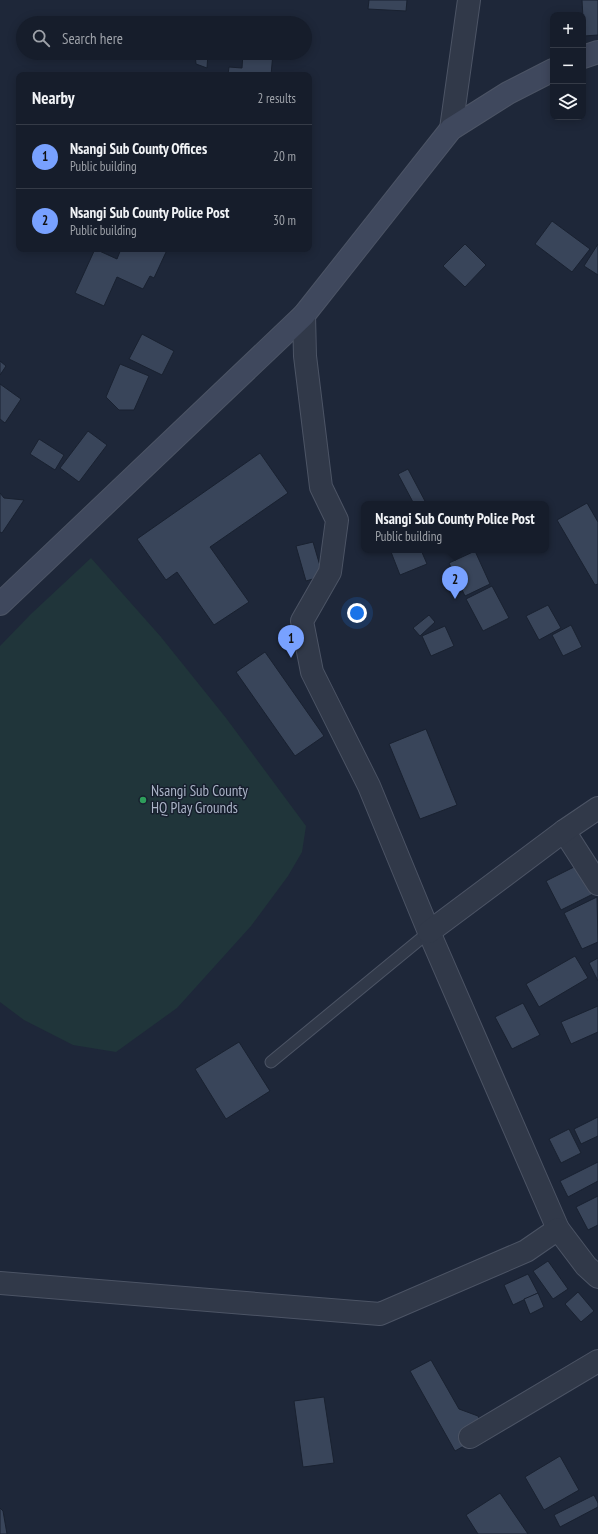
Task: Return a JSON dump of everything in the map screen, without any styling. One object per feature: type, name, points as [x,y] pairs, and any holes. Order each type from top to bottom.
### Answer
[{"type":"street","points":[[452,130],[469,0]]},
{"type":"street","points":[[586,56],[598,52]]},
{"type":"street","points":[[0,604],[304,315],[452,130],[508,93],[550,72]]},
{"type":"street","points":[[304,315],[305,356],[321,486],[337,520],[330,572],[302,621],[312,672],[369,786],[429,932],[558,1229],[586,1266],[598,1277]]},
{"type":"street","points":[[429,932],[564,831],[598,808]]},
{"type":"street","points":[[564,831],[598,884]]},
{"type":"street","points":[[0,1283],[380,1314],[526,1251],[558,1229]]},
{"type":"street","points":[[470,1437],[598,1361]]},
{"type":"lane","points":[[271,1062],[429,932]]},
{"type":"green space","name":"Nsangi Sub County HQ Play Grounds","points":[[91,558],[161,637],[226,718],[306,826],[302,852],[288,876],[251,926],[177,1008],[116,1052],[73,1045],[24,1020],[0,1002],[0,646],[31,614]]},
{"type":"building","points":[[369,0],[407,0],[406,11],[368,9]]},
{"type":"building","points":[[582,0],[598,0],[598,35],[586,36],[586,12],[583,12]]},
{"type":"building","points":[[196,60],[208,60],[207,68],[196,64]]},
{"type":"building","points":[[243,60],[272,60],[271,72],[228,72],[229,67],[242,68]]},
{"type":"building","points":[[552,221],[590,249],[572,272],[535,244]]},
{"type":"building","points":[[465,244],[486,265],[465,287],[443,266]]},
{"type":"building","points":[[598,244],[598,275],[584,266]]},
{"type":"building","points":[[94,252],[102,252],[117,259],[120,252],[166,252],[154,278],[150,276],[143,289],[117,277],[104,306],[75,293]]},
{"type":"building","points":[[142,334],[174,351],[162,375],[129,359]]},
{"type":"building","points":[[0,361],[6,366],[0,375]]},
{"type":"building","points":[[120,364],[149,376],[134,410],[119,410],[106,397]]},
{"type":"building","points":[[0,384],[21,399],[5,423],[0,419]]},
{"type":"building","points":[[88,431],[107,445],[79,482],[60,468]]},
{"type":"building","points":[[39,439],[64,455],[55,470],[30,454]]},
{"type":"building","points":[[260,453],[288,493],[210,547],[249,602],[214,625],[177,572],[166,580],[137,539]]},
{"type":"building","points":[[408,469],[425,501],[412,501],[398,474]]},
{"type":"building","points":[[0,493],[4,498],[24,500],[2,533],[0,532]]},
{"type":"building","points":[[587,503],[598,522],[598,584],[595,585],[557,520]]},
{"type":"building","points":[[313,542],[323,576],[306,581],[296,546]]},
{"type":"building","points":[[391,553],[422,553],[427,564],[400,575]]},
{"type":"building","points":[[471,553],[476,553],[490,584],[465,596],[449,563]]},
{"type":"building","points":[[492,586],[509,618],[483,631],[466,599]]},
{"type":"building","points":[[548,605],[561,628],[539,640],[526,616]]},
{"type":"building","points":[[429,615],[435,622],[420,636],[413,628]]},
{"type":"building","points":[[571,625],[582,647],[563,656],[552,635]]},
{"type":"building","points":[[445,626],[454,646],[431,656],[422,636]]},
{"type":"building","points":[[265,652],[324,736],[295,756],[236,672]]},
{"type":"building","points":[[426,729],[457,805],[420,819],[389,744]]},
{"type":"building","points":[[580,864],[595,893],[561,910],[546,881]]},
{"type":"building","points":[[597,897],[598,942],[582,949],[564,913]]},
{"type":"building","points":[[575,956],[588,978],[539,1007],[526,984]]},
{"type":"building","points":[[598,958],[598,981],[589,963]]},
{"type":"building","points":[[523,1003],[540,1035],[512,1049],[495,1017]]},
{"type":"building","points":[[598,1006],[598,1032],[571,1044],[561,1022]]},
{"type":"building","points":[[239,1042],[270,1091],[226,1119],[195,1069]]},
{"type":"building","points":[[598,1117],[598,1136],[581,1144],[574,1129]]},
{"type":"building","points":[[569,1129],[581,1153],[561,1163],[549,1139]]},
{"type":"building","points":[[598,1162],[598,1181],[568,1197],[560,1181]]},
{"type":"building","points":[[598,1196],[598,1225],[588,1230],[576,1207]]},
{"type":"building","points":[[548,1261],[568,1289],[553,1299],[533,1271]]},
{"type":"building","points":[[528,1274],[538,1293],[513,1305],[504,1285]]},
{"type":"building","points":[[578,1292],[594,1311],[581,1322],[565,1304]]},
{"type":"building","points":[[538,1293],[544,1307],[530,1314],[524,1299]]},
{"type":"building","points":[[431,1360],[459,1409],[478,1416],[487,1433],[455,1451],[410,1371]]},
{"type":"building","points":[[324,1397],[334,1463],[303,1467],[294,1401]]},
{"type":"building","points":[[560,1456],[579,1490],[544,1510],[525,1477]]},
{"type":"building","points":[[500,1493],[528,1534],[478,1534],[466,1515]]},
{"type":"building","points":[[594,1495],[598,1503],[598,1507],[560,1527],[554,1515]]},
{"type":"building","points":[[0,1508],[3,1511],[7,1534],[0,1534]]},
{"type":"place","name":"Nsangi Sub County Police Post","points":[[455,599]]},
{"type":"place","name":"Nsangi Sub County Offices","points":[[291,658]]},
{"type":"place","name":"Nsangi Sub County HQ Play Grounds","points":[[143,800]]}]
